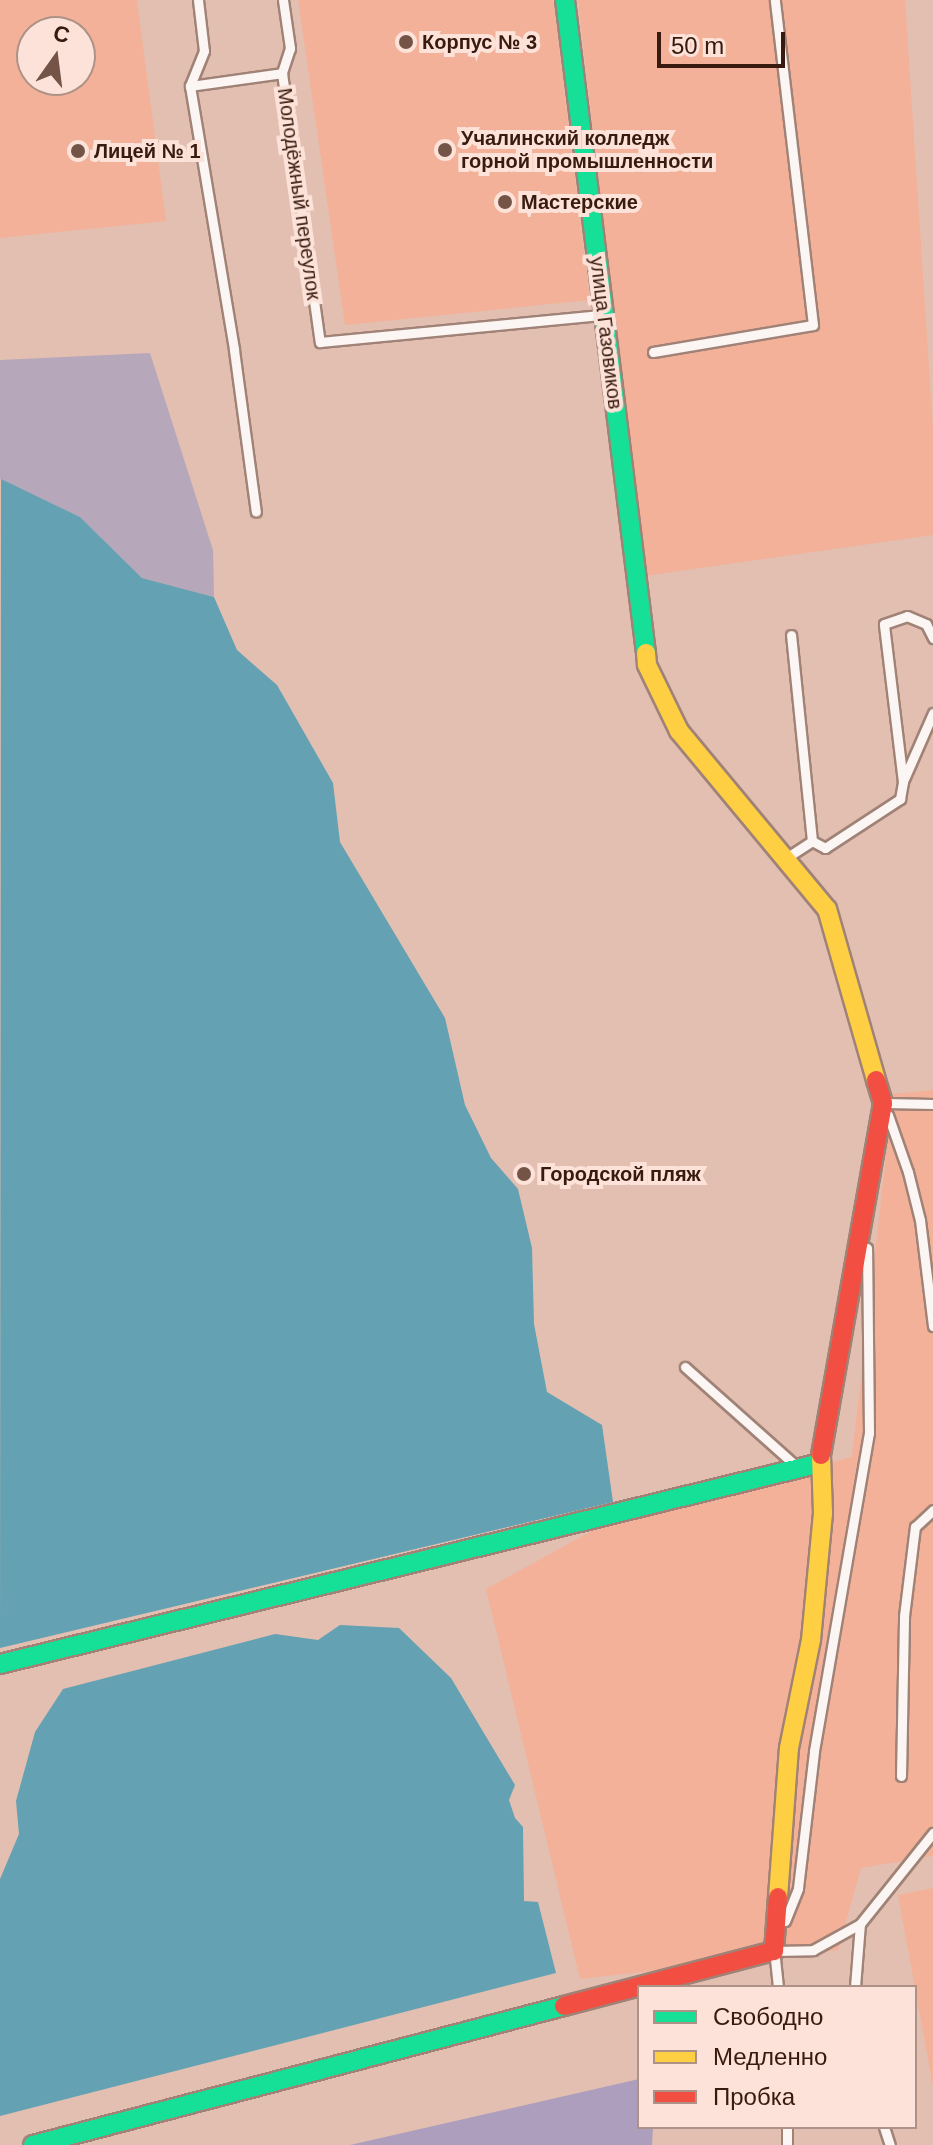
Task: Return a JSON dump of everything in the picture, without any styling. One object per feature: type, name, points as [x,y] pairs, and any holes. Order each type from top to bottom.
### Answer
[{"type":"street","name":"улица Газовиков","points":[[565,0],[647,665],[679,731],[783,860],[827,909],[883,1103]]},
{"type":"street","points":[[644,1985],[774,1951],[789,1748],[811,1640],[822,1529],[820,1463],[883,1103]]},
{"type":"street","points":[[0,1664],[820,1463]]},
{"type":"street","points":[[33,2145],[637,1987]]},
{"type":"lane","points":[[198,0],[204,51],[190,86],[234,350],[256,512]]},
{"type":"lane","name":"Молодёжный переулок","points":[[283,0],[290,48],[282,73],[320,342],[604,314]]},
{"type":"lane","points":[[653,352],[813,325],[775,0]]},
{"type":"lane","points":[[190,86],[282,73]]},
{"type":"lane","points":[[903,782],[884,624],[907,616],[926,624],[933,638]]},
{"type":"lane","points":[[791,635],[812,841]]},
{"type":"lane","points":[[812,841],[825,848],[900,799],[903,782],[933,713]]},
{"type":"lane","points":[[783,860],[812,841]]},
{"type":"lane","points":[[933,1104],[883,1103],[908,1172],[920,1220],[933,1326]]},
{"type":"lane","points":[[920,1220],[933,1225]]},
{"type":"lane","points":[[778,1985],[774,1951],[798,1888],[814,1751],[869,1433],[868,1257],[863,1222]]},
{"type":"lane","points":[[685,1367],[799,1469]]},
{"type":"lane","points":[[901,1776],[904,1616],[915,1527],[933,1510]]},
{"type":"lane","points":[[774,1951],[813,1950],[860,1924],[933,1833]]},
{"type":"lane","points":[[855,1985],[860,1924]]},
{"type":"shaded area","name":"Лицей № 1","points":[[0,0],[137,0],[166,221],[0,238]]},
{"type":"shaded area","name":"Учалинский колледж горной промышленности","points":[[298,0],[553,0],[590,300],[345,325]]},
{"type":"shaded area","points":[[578,0],[905,0],[933,429],[933,535],[644,576]]},
{"type":"shaded area","points":[[150,353],[213,550],[214,597],[142,578],[80,517],[0,479],[0,360]]},
{"type":"shaded area","points":[[933,1090],[933,1856],[861,1868],[838,1950],[580,1979],[486,1589],[619,1516],[852,1457],[893,1094]]},
{"type":"shaded area","points":[[933,1888],[933,2086],[917,1985],[914,1985],[898,1895]]},
{"type":"shaded area","points":[[637,2079],[637,2129],[653,2129],[652,2145],[350,2145]]},
{"type":"water","points":[[1,479],[80,517],[142,578],[214,597],[237,650],[277,685],[333,783],[340,842],[445,1018],[465,1105],[491,1158],[518,1189],[532,1248],[534,1324],[547,1392],[602,1425],[613,1502],[0,1648]]},
{"type":"water","points":[[340,1625],[399,1628],[451,1678],[515,1785],[509,1800],[515,1818],[523,1827],[524,1901],[538,1902],[556,1973],[0,2116],[0,1879],[19,1834],[16,1801],[35,1732],[63,1689],[275,1634],[318,1640]]},
{"type":"traffic: fast","points":[[565,0],[646,653]]},
{"type":"traffic: fast","points":[[0,1664],[820,1463]]},
{"type":"traffic: fast","points":[[33,2145],[564,2006]]},
{"type":"traffic: slow","points":[[646,653],[647,665],[679,731],[827,909],[876,1080]]},
{"type":"traffic: slow","points":[[778,1897],[789,1748],[811,1640],[823,1513],[821,1455]]},
{"type":"traffic: jam","points":[[821,1455],[883,1103],[876,1080]]},
{"type":"traffic: jam","points":[[644,1985],[774,1951],[778,1897]]},
{"type":"traffic: jam","points":[[564,2006],[637,1987]]},
{"type":"place","name":"Корпус № 3","points":[[406,42]]},
{"type":"place","name":"Учалинский колледж горной промышленности","points":[[445,150]]},
{"type":"place","name":"Лицей № 1","points":[[78,151]]},
{"type":"place","name":"Мастерские","points":[[505,202]]},
{"type":"place","name":"Городской пляж","points":[[524,1174]]}]
